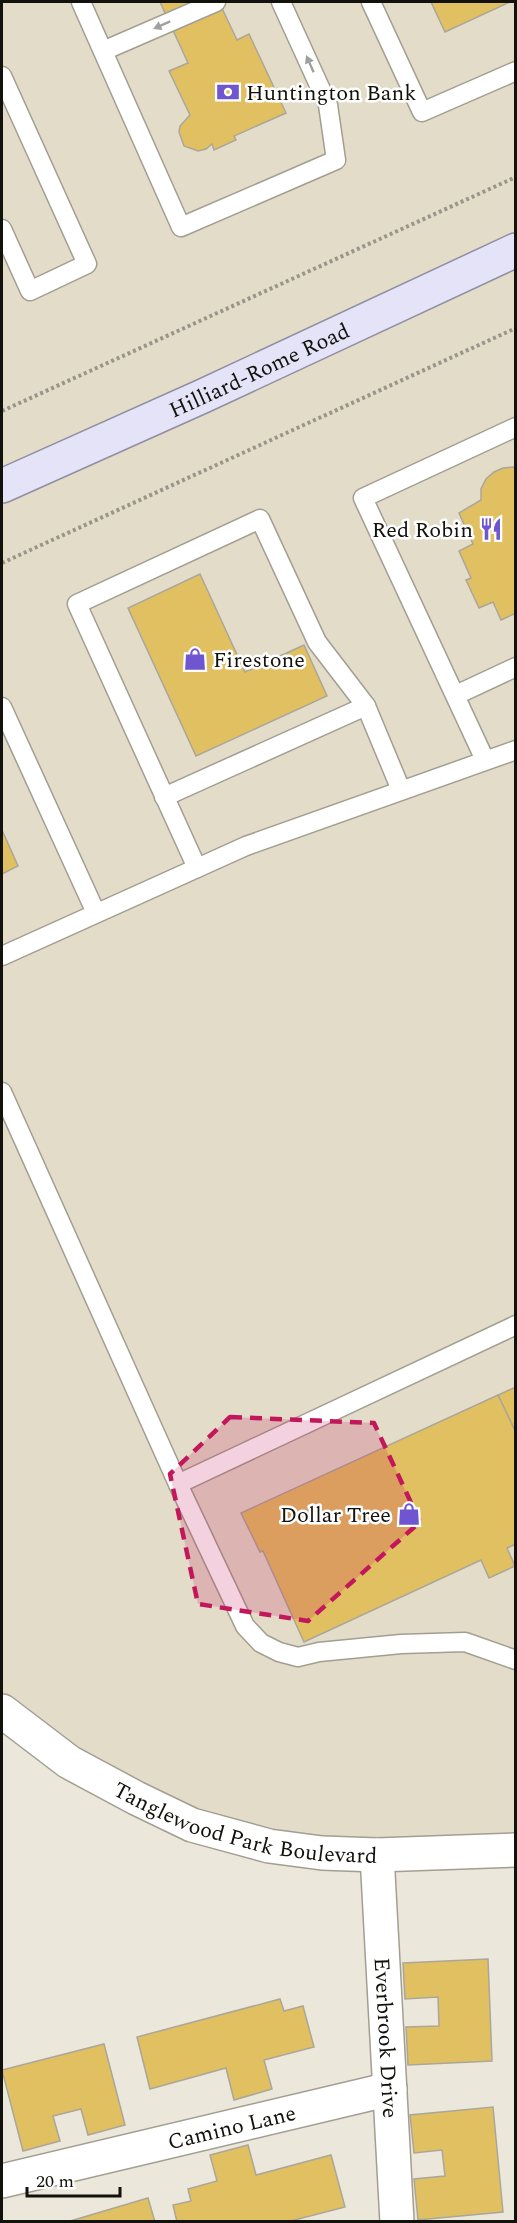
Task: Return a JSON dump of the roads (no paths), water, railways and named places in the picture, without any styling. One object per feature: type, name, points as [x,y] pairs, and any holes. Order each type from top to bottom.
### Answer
[{"type":"main road","name":"Hilliard-Rome Road","points":[[2,486],[204,396],[516,250]]},
{"type":"street","name":"Tanglewood Park Boulevard","points":[[2,1711],[69,1762],[136,1798],[192,1825],[269,1846],[377,1855],[516,1850]]},
{"type":"street","name":"Everbrook Drive","points":[[377,1855],[397,2222]]},
{"type":"street","name":"Camino Lane","points":[[2,2181],[390,2088]]},
{"type":"lane","points":[[81,2],[181,227],[336,160],[328,105],[281,2]]},
{"type":"lane","points":[[103,51],[216,2]]},
{"type":"lane","points":[[371,2],[422,112],[516,71]]},
{"type":"lane","points":[[2,76],[87,264],[30,291],[2,229]]},
{"type":"lane","points":[[485,760],[363,498],[516,427]]},
{"type":"lane","points":[[197,868],[77,604],[260,519],[318,642],[366,706],[401,790]]},
{"type":"lane","points":[[456,695],[516,667]]},
{"type":"lane","points":[[164,797],[366,706]]},
{"type":"lane","points":[[2,707],[96,913]]},
{"type":"lane","points":[[2,956],[246,846],[516,750]]},
{"type":"lane","points":[[2,1092],[178,1484],[245,1626],[261,1643],[279,1652],[298,1657],[319,1652],[400,1644],[465,1642],[516,1660]]},
{"type":"lane","points":[[178,1484],[516,1325]]},
{"type":"place","name":"Huntington Bank","points":[[228,92]]},
{"type":"place","name":"Red Robin","points":[[491,529]]},
{"type":"place","name":"Firestone","points":[[195,659]]},
{"type":"place","name":"Dollar Tree","points":[[409,1514]]}]
